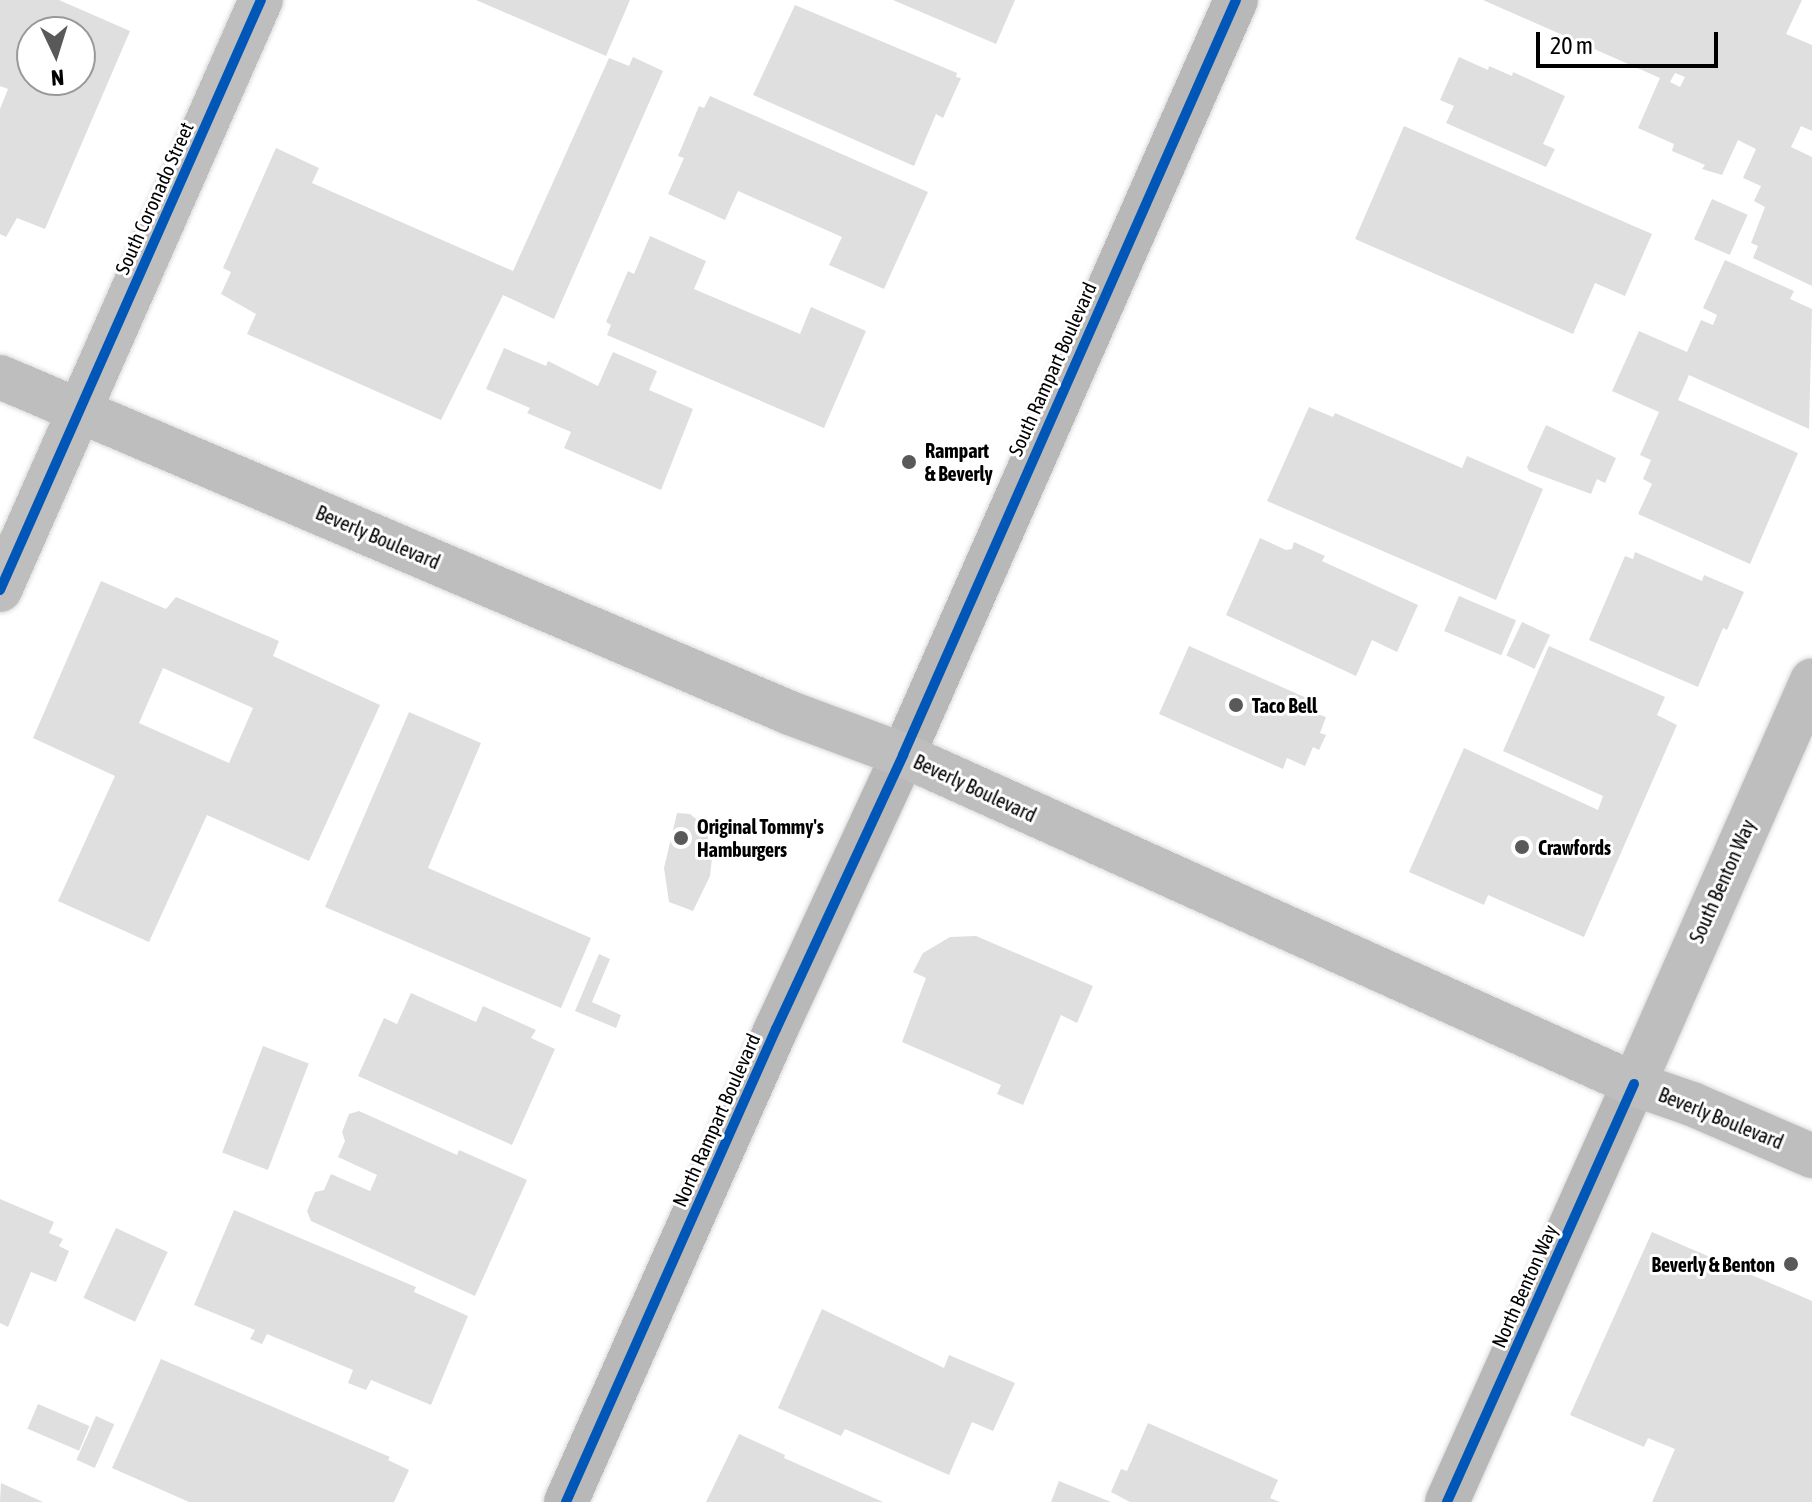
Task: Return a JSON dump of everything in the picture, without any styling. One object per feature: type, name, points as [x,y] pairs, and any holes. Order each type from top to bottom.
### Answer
[{"type":"main road","name":"South Coronado Street","points":[[0,590],[261,0]]},
{"type":"main road","name":"Beverly Boulevard","points":[[0,377],[790,713],[903,755],[1634,1084],[1692,1104],[1812,1156]]},
{"type":"main road","name":"South Benton Way","points":[[1634,1084],[1812,680]]},
{"type":"street","name":"South Rampart Boulevard","points":[[903,755],[1236,0]]},
{"type":"street","name":"North Rampart Boulevard","points":[[566,1502],[903,755]]},
{"type":"street","name":"North Benton Way","points":[[1447,1502],[1634,1084]]},
{"type":"building","points":[[0,0],[59,0],[96,16],[16,16],[16,96],[96,96],[96,16],[130,31],[45,229],[17,218],[6,237],[0,234],[0,109],[8,89],[0,86]]},
{"type":"building","points":[[476,0],[630,0],[606,56]]},
{"type":"building","points":[[893,0],[1015,0],[996,44]]},
{"type":"building","points":[[1483,0],[1802,0],[1786,34],[1812,45],[1812,131],[1801,126],[1791,147],[1812,157],[1812,286],[1753,258],[1758,246],[1751,243],[1765,207],[1754,201],[1761,186],[1743,178],[1756,149],[1738,140],[1722,175],[1702,169],[1705,165],[1672,151],[1674,144],[1638,128],[1660,78]],"holes":[[[1675,73],[1685,77],[1680,87],[1670,82]]]},
{"type":"building","points":[[795,5],[957,73],[956,77],[961,78],[943,118],[936,114],[914,166],[753,95]]},
{"type":"building","points":[[633,57],[663,71],[554,319],[503,295],[441,420],[247,334],[256,314],[221,294],[231,272],[223,268],[276,148],[319,168],[312,183],[513,271],[609,58],[629,66]]},
{"type":"building","points":[[1459,57],[1488,70],[1489,66],[1512,76],[1513,72],[1565,96],[1543,144],[1555,149],[1546,167],[1446,123],[1454,106],[1440,100]]},
{"type":"building","points":[[710,96],[928,192],[884,289],[829,265],[842,237],[738,191],[725,220],[668,194],[684,158],[678,156],[699,106],[704,108]]},
{"type":"building","points":[[1404,126],[1652,234],[1625,296],[1595,283],[1573,334],[1355,239]]},
{"type":"building","points":[[1712,199],[1748,215],[1730,255],[1694,239]]},
{"type":"building","points":[[650,236],[706,261],[694,289],[800,334],[811,307],[866,331],[824,428],[607,335],[611,325],[606,322],[628,271],[634,274]]},
{"type":"building","points":[[1725,260],[1794,291],[1790,299],[1812,309],[1809,429],[1689,375],[1678,400],[1798,453],[1750,564],[1638,514],[1652,484],[1643,479],[1651,460],[1640,455],[1659,412],[1612,391],[1639,331],[1687,352],[1701,320],[1713,325],[1717,315],[1703,308]]},
{"type":"building","points":[[504,348],[546,366],[548,361],[598,386],[613,352],[657,371],[649,390],[693,409],[661,490],[564,448],[571,432],[527,413],[530,408],[486,389]]},
{"type":"building","points":[[1309,407],[1333,417],[1335,413],[1462,468],[1467,456],[1543,489],[1496,600],[1267,501]]},
{"type":"building","points":[[1546,425],[1616,458],[1605,483],[1597,479],[1591,494],[1529,471],[1527,467]]},
{"type":"building","points":[[1260,538],[1286,550],[1292,549],[1294,542],[1325,556],[1322,561],[1418,605],[1397,652],[1372,640],[1356,676],[1226,615]]},
{"type":"building","points":[[1635,552],[1702,581],[1704,575],[1744,592],[1727,630],[1723,628],[1698,687],[1589,640],[1625,556],[1633,559]]},
{"type":"building","points":[[101,581],[166,609],[176,597],[279,641],[273,656],[380,705],[309,861],[207,815],[149,942],[58,901],[115,776],[33,738]],"holes":[[[163,668],[253,708],[229,763],[139,723]]]},
{"type":"building","points":[[1459,596],[1516,620],[1501,655],[1444,631]]},
{"type":"building","points":[[1522,622],[1550,635],[1534,669],[1506,656]]},
{"type":"building","name":"Taco Bell","points":[[1189,646],[1311,700],[1307,710],[1326,717],[1320,733],[1326,735],[1319,750],[1313,747],[1305,766],[1287,758],[1283,769],[1159,714]]},
{"type":"building","points":[[1549,646],[1665,697],[1657,715],[1677,725],[1584,937],[1488,895],[1484,905],[1409,872],[1464,748],[1598,810],[1603,796],[1503,751]]},
{"type":"building","points":[[409,712],[481,743],[428,868],[591,938],[561,1008],[325,907]]},
{"type":"building","points":[[677,813],[690,814],[701,823],[707,830],[709,848],[713,849],[710,876],[693,911],[669,902],[664,868]]},
{"type":"building","points":[[976,936],[1093,986],[1077,1023],[1061,1015],[1023,1105],[997,1094],[1001,1085],[902,1042],[926,978],[913,972],[923,953],[950,937]]},
{"type":"building","points":[[599,954],[610,959],[592,1002],[621,1015],[616,1028],[575,1011]]},
{"type":"building","points":[[411,993],[476,1022],[483,1006],[536,1030],[531,1038],[555,1049],[512,1145],[358,1076],[384,1018],[397,1024]]},
{"type":"building","points":[[263,1046],[309,1064],[268,1170],[222,1152]]},
{"type":"building","points":[[359,1111],[457,1155],[459,1150],[527,1180],[475,1296],[311,1221],[307,1211],[315,1192],[324,1190],[331,1174],[370,1191],[377,1175],[338,1157],[345,1141],[342,1132],[349,1114]]},
{"type":"building","points":[[0,1199],[54,1222],[49,1233],[63,1239],[59,1246],[69,1251],[56,1282],[31,1272],[8,1327],[0,1323]]},
{"type":"building","points":[[234,1210],[416,1287],[414,1292],[468,1316],[431,1405],[371,1380],[366,1390],[348,1383],[353,1370],[267,1334],[262,1344],[250,1339],[255,1330],[194,1305]]},
{"type":"building","points":[[116,1228],[168,1252],[135,1322],[83,1298]]},
{"type":"building","points":[[1652,1232],[1812,1301],[1812,1502],[1652,1502],[1675,1449],[1648,1438],[1644,1447],[1570,1415]]},
{"type":"building","points":[[822,1309],[944,1368],[949,1355],[1015,1383],[993,1431],[972,1422],[949,1475],[845,1429],[841,1436],[778,1408]]},
{"type":"building","points":[[161,1359],[390,1457],[388,1460],[409,1470],[394,1502],[189,1502],[112,1468]]},
{"type":"building","points":[[38,1404],[90,1426],[79,1451],[27,1429]]},
{"type":"building","points":[[96,1416],[114,1424],[95,1468],[76,1460]]},
{"type":"building","points":[[1148,1423],[1278,1480],[1270,1498],[1280,1502],[1130,1502],[1111,1492],[1121,1469],[1127,1471]]},
{"type":"building","points":[[739,1434],[785,1455],[784,1458],[883,1502],[706,1502]]},
{"type":"building","points":[[1059,1481],[1111,1502],[1051,1502]]},
{"type":"building","points":[[1,1483],[43,1502],[0,1502]]},
{"type":"cycle path","points":[[0,590],[261,0]]},
{"type":"cycle path","points":[[566,1502],[776,1029],[903,755],[1236,0]]},
{"type":"cycle path","points":[[1447,1502],[1634,1084]]},
{"type":"place","name":"Rampart & Beverly","points":[[909,462]]},
{"type":"place","name":"Taco Bell","points":[[1236,705]]},
{"type":"place","name":"Original Tommy's Hamburgers","points":[[681,838]]},
{"type":"place","name":"Crawfords","points":[[1522,847]]},
{"type":"place","name":"Beverly & Benton","points":[[1791,1264]]}]
